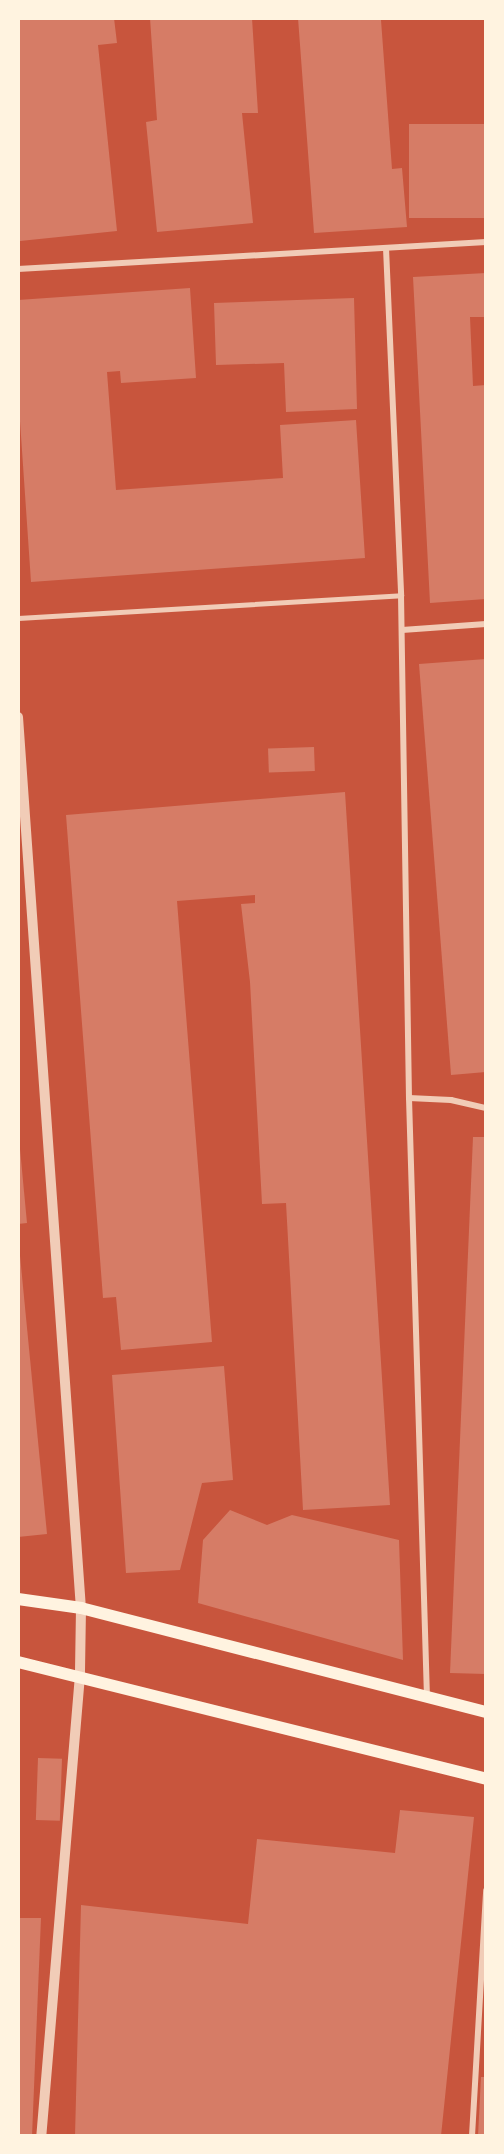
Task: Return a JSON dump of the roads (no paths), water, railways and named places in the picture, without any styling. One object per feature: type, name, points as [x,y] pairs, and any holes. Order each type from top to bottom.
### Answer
[{"type":"main road","points":[[18,1599],[81,1608],[486,1712]]},
{"type":"main road","points":[[18,1662],[80,1675],[486,1779]]},
{"type":"street","points":[[18,268],[486,242]]},
{"type":"street","points":[[386,248],[402,630],[409,1098],[427,1696]]},
{"type":"street","points":[[18,618],[401,595]]},
{"type":"street","points":[[402,630],[486,624]]},
{"type":"street","points":[[18,717],[81,1608],[80,1675],[41,2136]]},
{"type":"street","points":[[409,1098],[451,1100],[486,1108]]},
{"type":"street","points":[[472,2136],[486,1890]]}]
